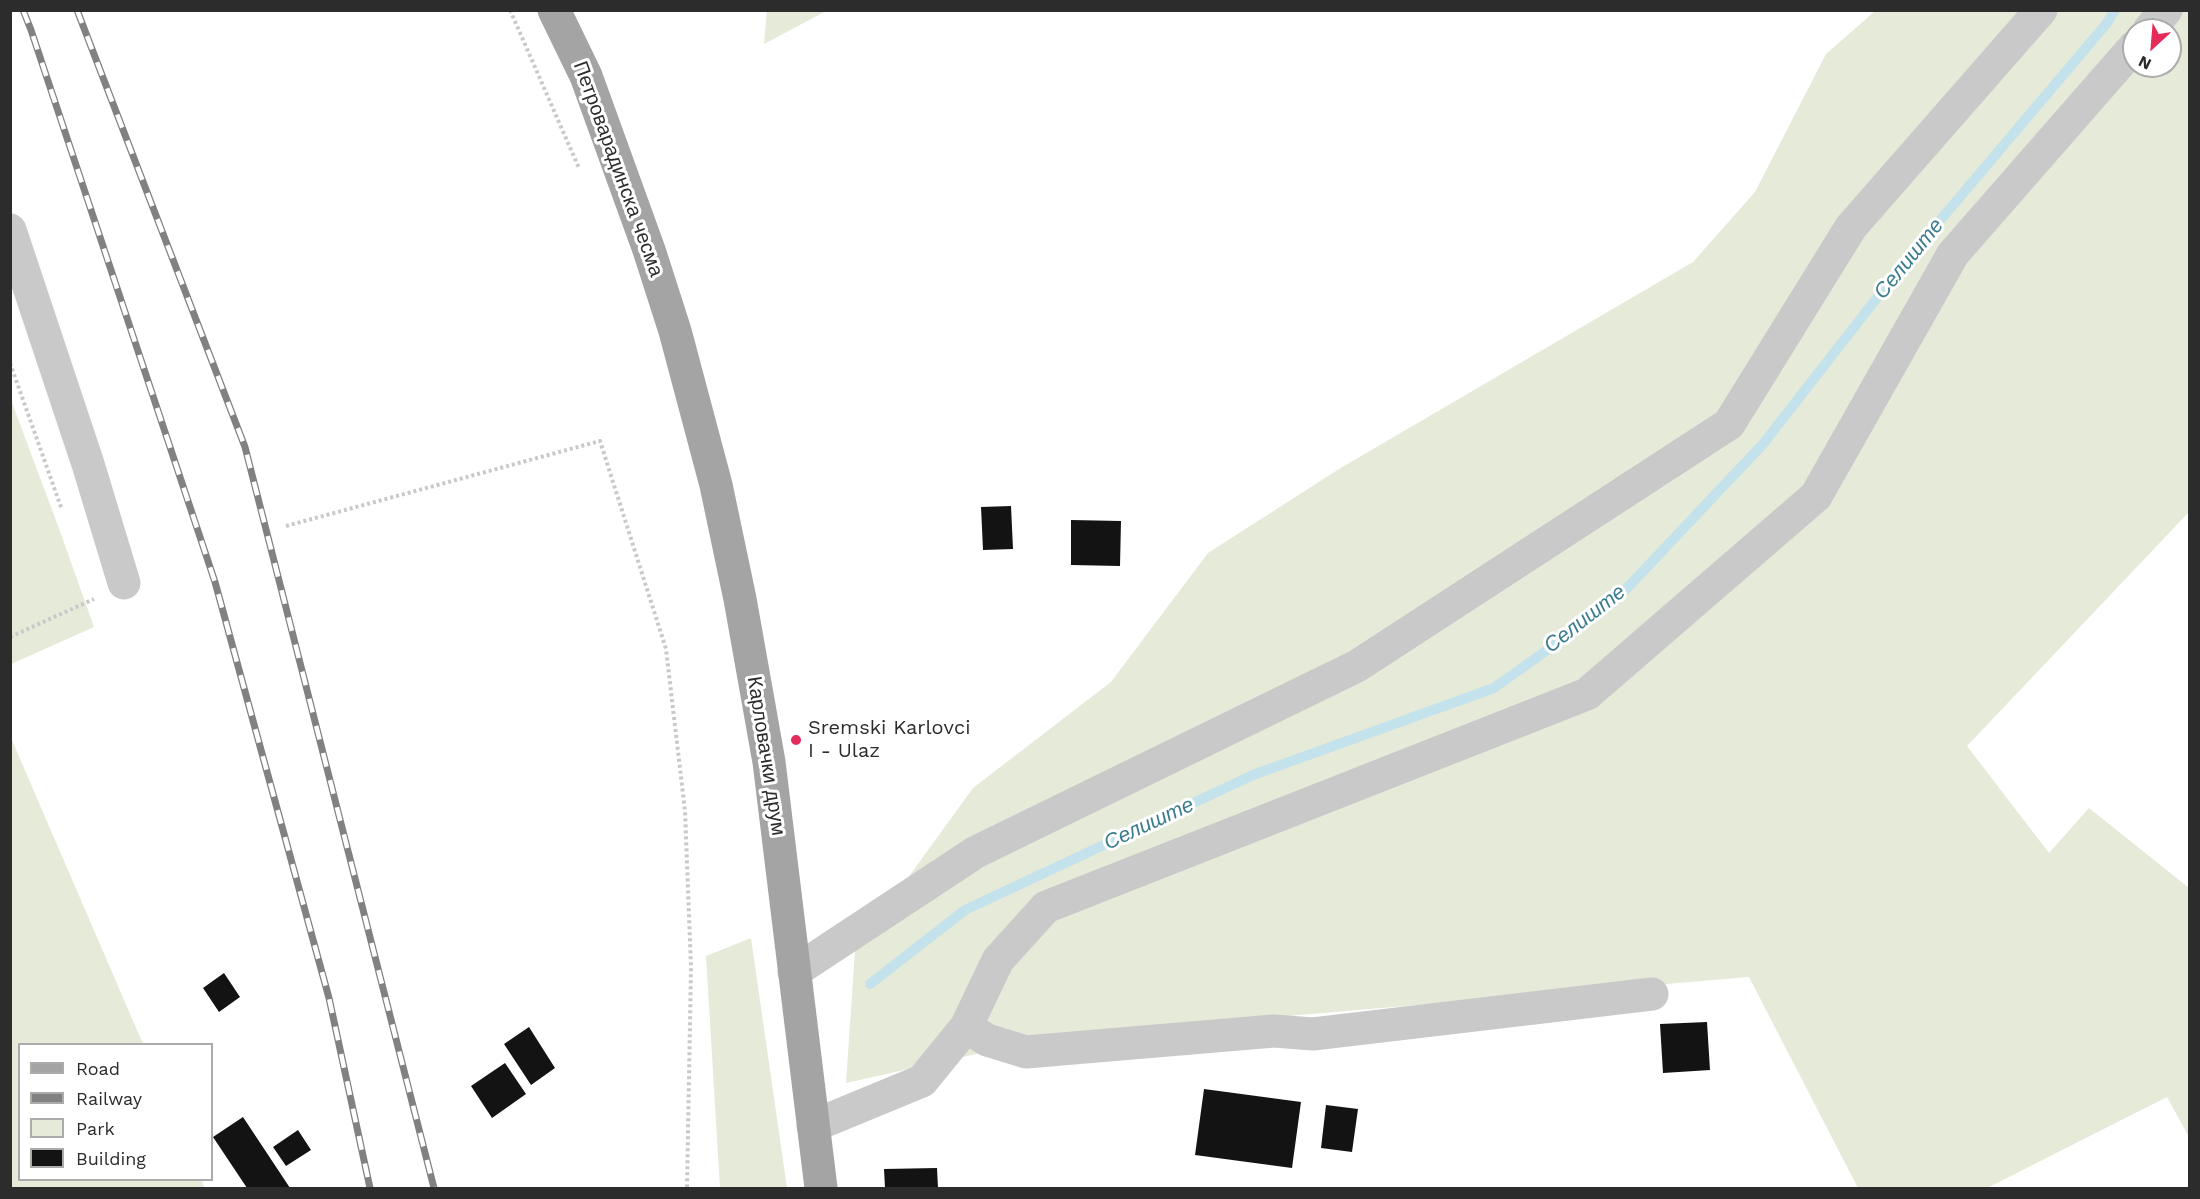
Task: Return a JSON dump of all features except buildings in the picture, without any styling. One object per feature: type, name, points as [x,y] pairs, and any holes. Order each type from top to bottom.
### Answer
[{"type":"main road","name":"Петроварадинска чесма","points":[[554,10],[586,75],[649,249],[675,331]]},
{"type":"main road","name":"Карловачки друм","points":[[675,331],[716,485],[740,599],[769,762],[821,1188]]},
{"type":"street","points":[[794,972],[976,852],[1357,666],[1729,424],[1851,227],[2041,10]]},
{"type":"street","points":[[813,1126],[922,1081],[966,1027],[998,960],[1046,907],[1587,694],[1816,496],[1953,254],[2122,61]]},
{"type":"street","points":[[10,230],[85,453],[124,583]]},
{"type":"street","points":[[966,1027],[987,1040],[1026,1052],[1274,1031],[1313,1034],[1652,994]]},
{"type":"path","points":[[10,363],[66,521]]},
{"type":"path","points":[[286,526],[600,441],[666,649],[669,672],[685,811],[690,945],[687,1188]]},
{"type":"path","points":[[10,637],[124,583]]},
{"type":"path","points":[[90,588],[93,599]]},
{"type":"green space","points":[[767,10],[826,10],[826,11],[764,44]]},
{"type":"green space","points":[[1875,11],[2189,11],[2189,512],[1967,746],[2049,853],[2089,808],[2189,888],[2189,1137],[2167,1097],[1987,1188],[1858,1188],[1749,977],[1145,1028],[985,1052],[846,1083],[855,951],[973,788],[1111,682],[1208,553],[1339,469],[1693,262],[1755,192],[1826,54]]},
{"type":"green space","points":[[11,400],[94,627],[11,664]]},
{"type":"green space","points":[[11,738],[143,1043],[18,1043],[18,1181],[202,1181],[205,1188],[11,1188]]},
{"type":"green space","points":[[751,938],[787,1188],[720,1188],[706,956]]},
{"type":"waterway","name":"Селиште","points":[[870,984],[965,910],[1253,775],[1494,688],[1613,603],[1763,444],[1904,263],[2107,23],[2115,10]]},
{"type":"railway","points":[[23,10],[215,582],[329,998],[370,1188]]},
{"type":"railway","points":[[77,10],[245,447],[434,1188]]},
{"type":"place","name":"Sremski Karlovci I - Ulaz","points":[[796,740]]}]
